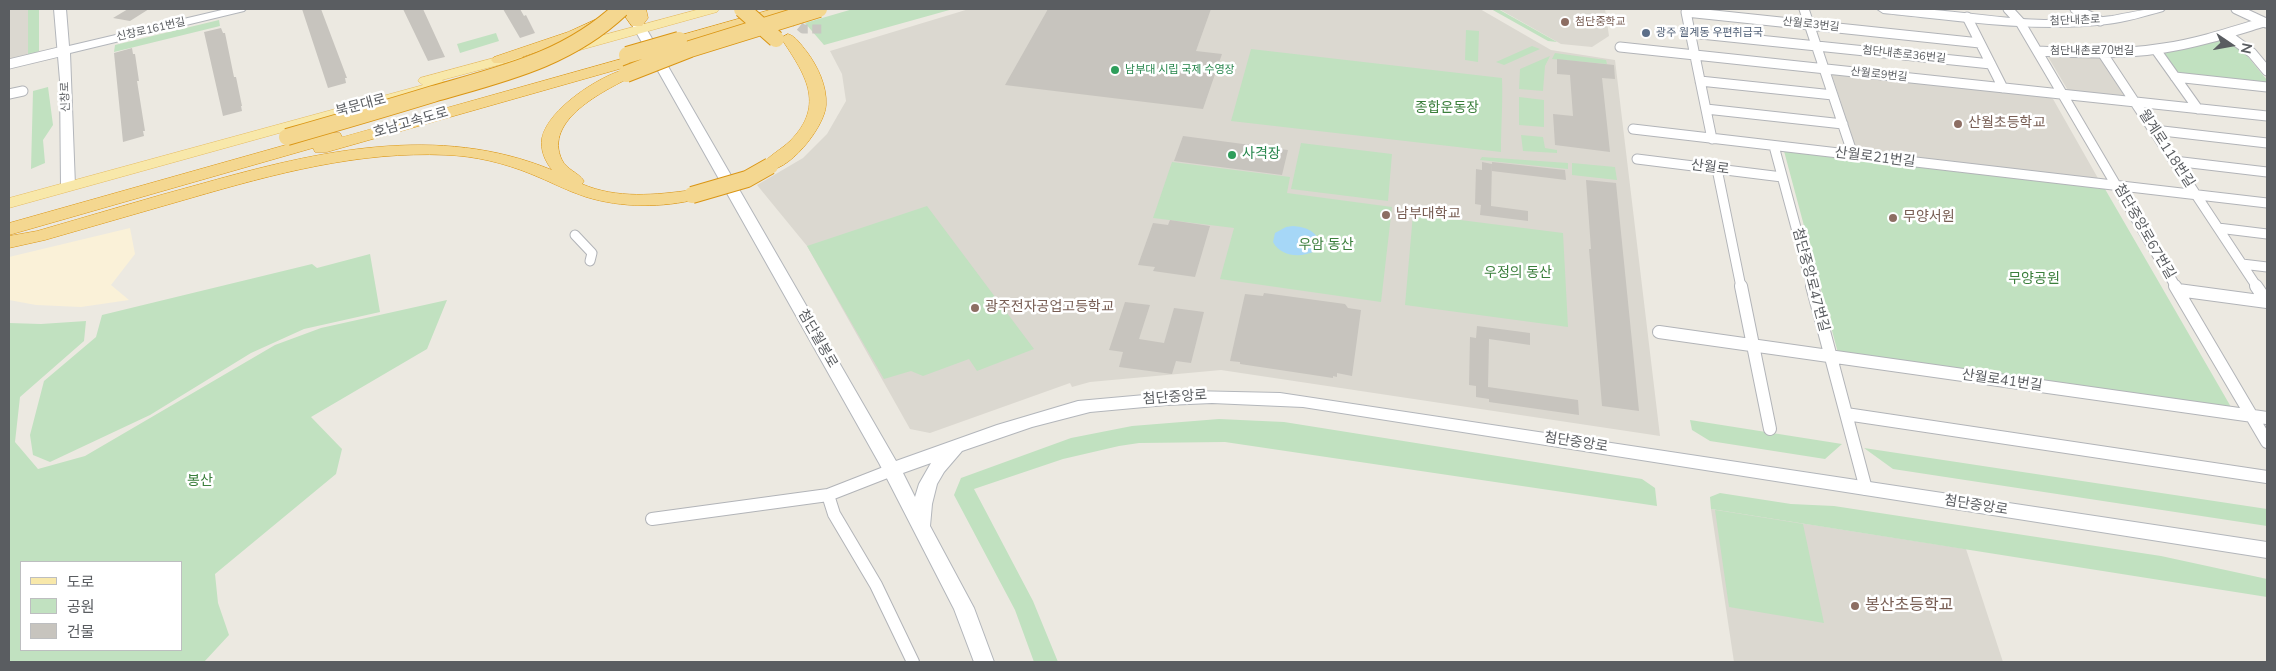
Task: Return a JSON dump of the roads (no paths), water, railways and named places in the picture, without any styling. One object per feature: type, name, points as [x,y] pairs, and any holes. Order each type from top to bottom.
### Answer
[{"type":"highway","points":[[499,60],[580,32],[599,22],[610,9]]},
{"type":"highway","points":[[9,220],[524,68],[558,54],[584,40],[605,26],[621,9]]},
{"type":"highway","points":[[627,9],[638,20]]},
{"type":"highway","points":[[742,9],[776,40],[794,61],[805,85],[806,108],[800,125],[780,149],[766,160],[733,176],[691,192],[648,193],[607,191],[582,184],[560,170],[553,160],[550,149],[552,136],[566,113],[628,64],[690,50],[819,9]]},
{"type":"highway","points":[[9,242],[39,236],[284,167],[339,156],[378,151],[447,150],[497,157],[528,167],[582,190],[618,199],[661,200],[747,179],[789,153],[802,139],[815,117],[819,95],[818,84],[807,61],[788,38],[755,9]]},
{"type":"highway","name":"호남고속도로","points":[[9,238],[628,64],[684,42],[788,9]]},
{"type":"highway","name":"호남고속도로","points":[[684,42],[814,9]]},
{"type":"highway","name":"호남고속도로","points":[[9,229],[628,64]]},
{"type":"main road","name":"북문대로","points":[[9,203],[68,181],[638,20],[713,9]]},
{"type":"main road","points":[[655,58],[656,41],[661,32],[670,24],[694,11]]},
{"type":"main road","name":"북문대로","points":[[9,194],[68,181],[580,46],[638,20]]},
{"type":"main road","points":[[580,46],[604,41],[625,41],[644,49],[655,58]]},
{"type":"street","name":"신창로","points":[[60,9],[66,80],[68,181]]},
{"type":"street","name":"신창로161번길","points":[[63,51],[240,9]]},
{"type":"street","points":[[1804,9],[1854,155]]},
{"type":"street","name":"첨단내촌로","points":[[1883,9],[1916,10],[2020,22],[2100,22],[2159,9]]},
{"type":"street","points":[[2008,9],[2020,22]]},
{"type":"street","points":[[2076,9],[2100,22]]},
{"type":"street","name":"첨단내촌로70번길","points":[[2236,9],[2265,23]]},
{"type":"street","name":"산월로3번길","points":[[1695,55],[1686,12],[1980,43]]},
{"type":"street","points":[[1967,17],[2003,88]]},
{"type":"street","name":"첨단월봉로","points":[[638,20],[655,58],[892,470],[964,608],[984,662]]},
{"type":"street","name":"첨단중앙로67번길","points":[[2020,22],[2267,442]]},
{"type":"street","name":"첨단내촌로70번길","points":[[2038,51],[2103,54],[2156,50],[2265,23]]},
{"type":"street","name":"첨단내촌로36번길","points":[[1690,33],[1991,64]]},
{"type":"street","points":[[2226,34],[2252,52],[2267,71]]},
{"type":"street","name":"산월로9번길","points":[[1620,47],[2063,94]]},
{"type":"street","points":[[2156,50],[2198,109]]},
{"type":"street","points":[[9,64],[63,51]]},
{"type":"street","name":"월계로118번길","points":[[2103,54],[2267,302]]},
{"type":"street","points":[[1695,55],[1712,139]]},
{"type":"street","points":[[2175,77],[2267,87]]},
{"type":"street","points":[[1700,81],[1833,95]]},
{"type":"street","points":[[9,94],[23,91]]},
{"type":"street","name":"월계로118번길","points":[[2063,94],[2267,116]]},
{"type":"street","points":[[1706,108],[1843,124]]},
{"type":"street","name":"산월로21번길","points":[[1633,130],[2267,203]]},
{"type":"street","points":[[2154,130],[2267,143]]},
{"type":"street","name":"첨단중앙로47번길","points":[[1774,146],[1866,489]]},
{"type":"street","name":"산월로","points":[[1637,159],[1782,177]]},
{"type":"street","points":[[2174,161],[2267,172]]},
{"type":"street","points":[[1717,169],[1770,429]]},
{"type":"street","points":[[2218,228],[2267,234]]},
{"type":"street","points":[[575,235],[592,252],[590,261]]},
{"type":"street","points":[[2242,264],[2267,267]]},
{"type":"street","points":[[2178,290],[2267,302]]},
{"type":"street","name":"산월로41번길","points":[[1659,332],[2267,418]]},
{"type":"street","name":"첨단중앙로","points":[[892,470],[1026,422],[1074,408],[1154,399],[1211,396],[1260,397],[1303,401],[2267,550]]},
{"type":"street","points":[[1846,414],[2267,477]]},
{"type":"street","points":[[921,526],[922,508],[930,478],[945,458],[960,445]]},
{"type":"street","points":[[652,519],[828,495],[892,470]]},
{"type":"street","points":[[828,495],[834,514],[876,585],[913,662]]},
{"type":"water","points":[[1286,227],[1305,228],[1315,235],[1319,242],[1315,251],[1304,255],[1292,255],[1281,251],[1277,247],[1273,242],[1275,233]]},
{"type":"tunnel","points":[[779,9],[803,29],[824,29]]},
{"type":"place","name":"첨단중학교","points":[[1565,22]]},
{"type":"place","name":"광주 월계동 우편취급국","points":[[1646,33]]},
{"type":"place","name":"남부대 시립 국제 수영장","points":[[1115,70]]},
{"type":"place","name":"산월초등학교","points":[[1958,124]]},
{"type":"place","name":"사격장","points":[[1232,155]]},
{"type":"place","name":"남부대학교","points":[[1386,215]]},
{"type":"place","name":"무양서원","points":[[1893,218]]},
{"type":"place","name":"광주전자공업고등학교","points":[[975,308]]},
{"type":"place","name":"봉산초등학교","points":[[1855,606]]},
{"type":"park label","name":"종합운동장","points":[[1447,109]]},
{"type":"park label","name":"우암 동산","points":[[1326,246]]},
{"type":"park label","name":"우정의 동산","points":[[1518,274]]},
{"type":"park label","name":"무양공원","points":[[2034,280]]},
{"type":"park label","name":"봉산","points":[[200,482]]}]
